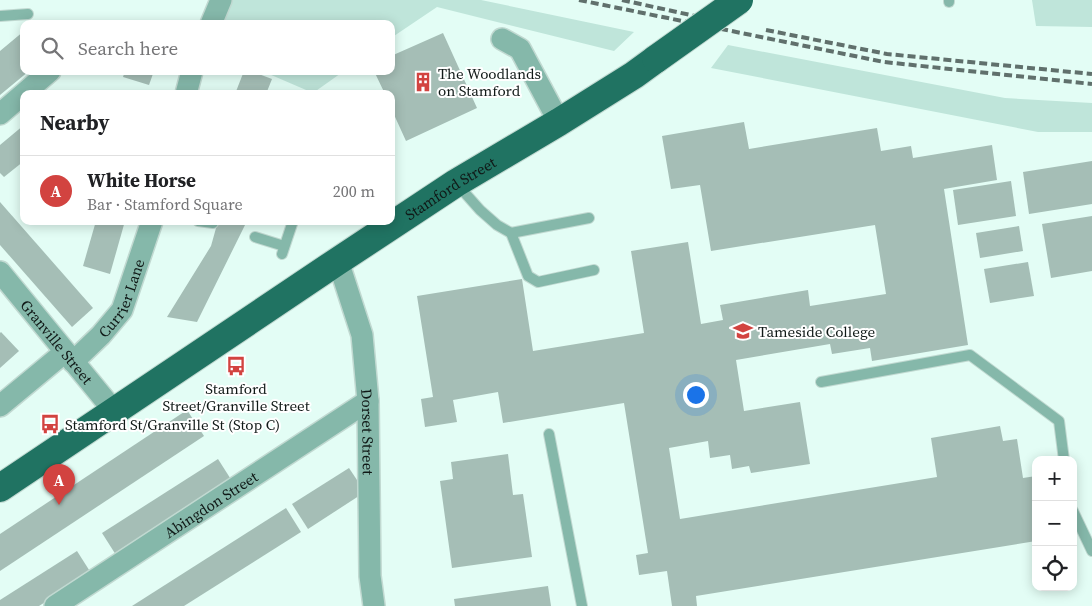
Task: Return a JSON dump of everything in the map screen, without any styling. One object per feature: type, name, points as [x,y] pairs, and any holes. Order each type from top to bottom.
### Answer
[{"type":"highway","name":"Stamford Street","points":[[395,223],[456,183],[634,75],[739,0]]},
{"type":"highway","name":"Stamford Street","points":[[0,488],[392,225]]},
{"type":"street","points":[[212,20],[220,0]]},
{"type":"street","points":[[502,39],[520,49],[559,122]]},
{"type":"street","points":[[28,90],[45,75]]},
{"type":"street","points":[[187,90],[191,75]]},
{"type":"street","points":[[0,114],[20,97]]},
{"type":"street","name":"Currier Lane","points":[[0,406],[101,335],[122,310],[151,225]]},
{"type":"street","name":"Dorset Street","points":[[338,261],[362,335],[368,401],[370,576],[374,606]]},
{"type":"street","name":"Granville Street","points":[[0,272],[114,411]]},
{"type":"street","name":"Abingdon Street","points":[[54,606],[368,401]]},
{"type":"lane","points":[[0,16],[28,14]]},
{"type":"lane","points":[[456,183],[480,210],[497,225],[511,233],[528,276],[538,282],[594,270]]},
{"type":"lane","points":[[511,233],[589,218]]},
{"type":"lane","points":[[256,237],[283,250],[292,225]]},
{"type":"lane","points":[[821,382],[970,355],[1059,421],[1063,456]]},
{"type":"lane","points":[[549,434],[582,606]]},
{"type":"lane","points":[[1077,519],[1092,551]]},
{"type":"green space","points":[[226,0],[481,0],[634,32],[614,51],[437,7],[395,35],[395,20],[218,20]]},
{"type":"green space","points":[[1032,0],[1092,0],[1092,27],[1036,26]]},
{"type":"green space","points":[[728,45],[1005,98],[1092,103],[1092,132],[1038,132],[711,68]]},
{"type":"green space","points":[[271,75],[338,75],[317,90],[306,90]]},
{"type":"building","name":"The Woodlands on Stamford","points":[[443,33],[477,108],[406,141],[395,117],[395,90],[383,90],[376,75],[395,75],[395,54]]},
{"type":"building","points":[[20,34],[20,75],[24,75],[0,95],[0,51]]},
{"type":"building","points":[[124,75],[153,75],[149,85],[123,77]]},
{"type":"building","points":[[242,75],[262,75],[272,79],[268,90],[237,90]]},
{"type":"building","name":"Tameside College","points":[[744,122],[749,149],[877,128],[881,151],[911,146],[913,158],[992,145],[997,180],[944,189],[968,345],[872,361],[870,348],[832,354],[830,344],[736,360],[744,411],[800,402],[810,464],[751,473],[749,466],[732,469],[730,455],[710,458],[708,441],[669,448],[680,519],[937,477],[931,438],[1000,426],[1003,441],[1017,439],[1023,478],[1032,477],[1032,542],[696,596],[697,606],[672,606],[667,571],[639,575],[636,555],[648,553],[624,403],[503,423],[498,392],[453,400],[457,422],[425,427],[421,399],[433,397],[417,296],[522,279],[533,351],[644,333],[631,251],[688,242],[701,324],[723,320],[720,305],[808,290],[810,306],[886,294],[875,225],[711,251],[700,185],[671,189],[662,136]]},
{"type":"building","points":[[20,128],[20,164],[4,177],[0,173],[0,145]]},
{"type":"building","points":[[1092,161],[1092,204],[1029,214],[1023,172]]},
{"type":"building","points":[[1011,181],[1016,216],[958,225],[953,190]]},
{"type":"building","points":[[0,202],[93,308],[72,327],[0,245]]},
{"type":"building","points":[[1092,216],[1092,271],[1051,278],[1042,224]]},
{"type":"building","points":[[95,225],[124,225],[110,274],[83,266]]},
{"type":"building","points":[[217,225],[245,225],[197,322],[167,317],[211,246]]},
{"type":"building","points":[[1019,226],[1023,251],[980,258],[976,233]]},
{"type":"building","points":[[1028,262],[1034,296],[990,303],[984,269]]},
{"type":"building","points":[[0,333],[19,351],[0,368]]},
{"type":"building","points":[[187,410],[204,436],[0,571],[0,534]]},
{"type":"building","points":[[508,454],[513,495],[523,494],[532,557],[452,568],[440,481],[453,479],[451,462]]},
{"type":"building","points":[[218,459],[232,481],[116,555],[102,533]]},
{"type":"building","points":[[349,468],[365,492],[308,529],[292,504]]},
{"type":"building","points":[[286,508],[301,532],[184,606],[132,606]]},
{"type":"building","points":[[77,551],[91,573],[39,606],[0,606],[0,600]]},
{"type":"building","points":[[548,586],[551,606],[455,606],[454,599]]},
{"type":"railway","points":[[579,0],[884,62],[1092,84]]},
{"type":"railway","points":[[622,0],[695,16]]},
{"type":"railway","points":[[766,30],[887,54],[1092,74]]},
{"type":"place","name":"The Woodlands on Stamford","points":[[423,82]]},
{"type":"place","name":"Tameside College","points":[[743,331]]},
{"type":"place","name":"Stamford Street/Granville Street","points":[[236,366]]},
{"type":"place","name":"Stamford St/Granville St (Stop C)","points":[[50,424]]},
{"type":"place","name":"White Horse","points":[[59,505]]}]
